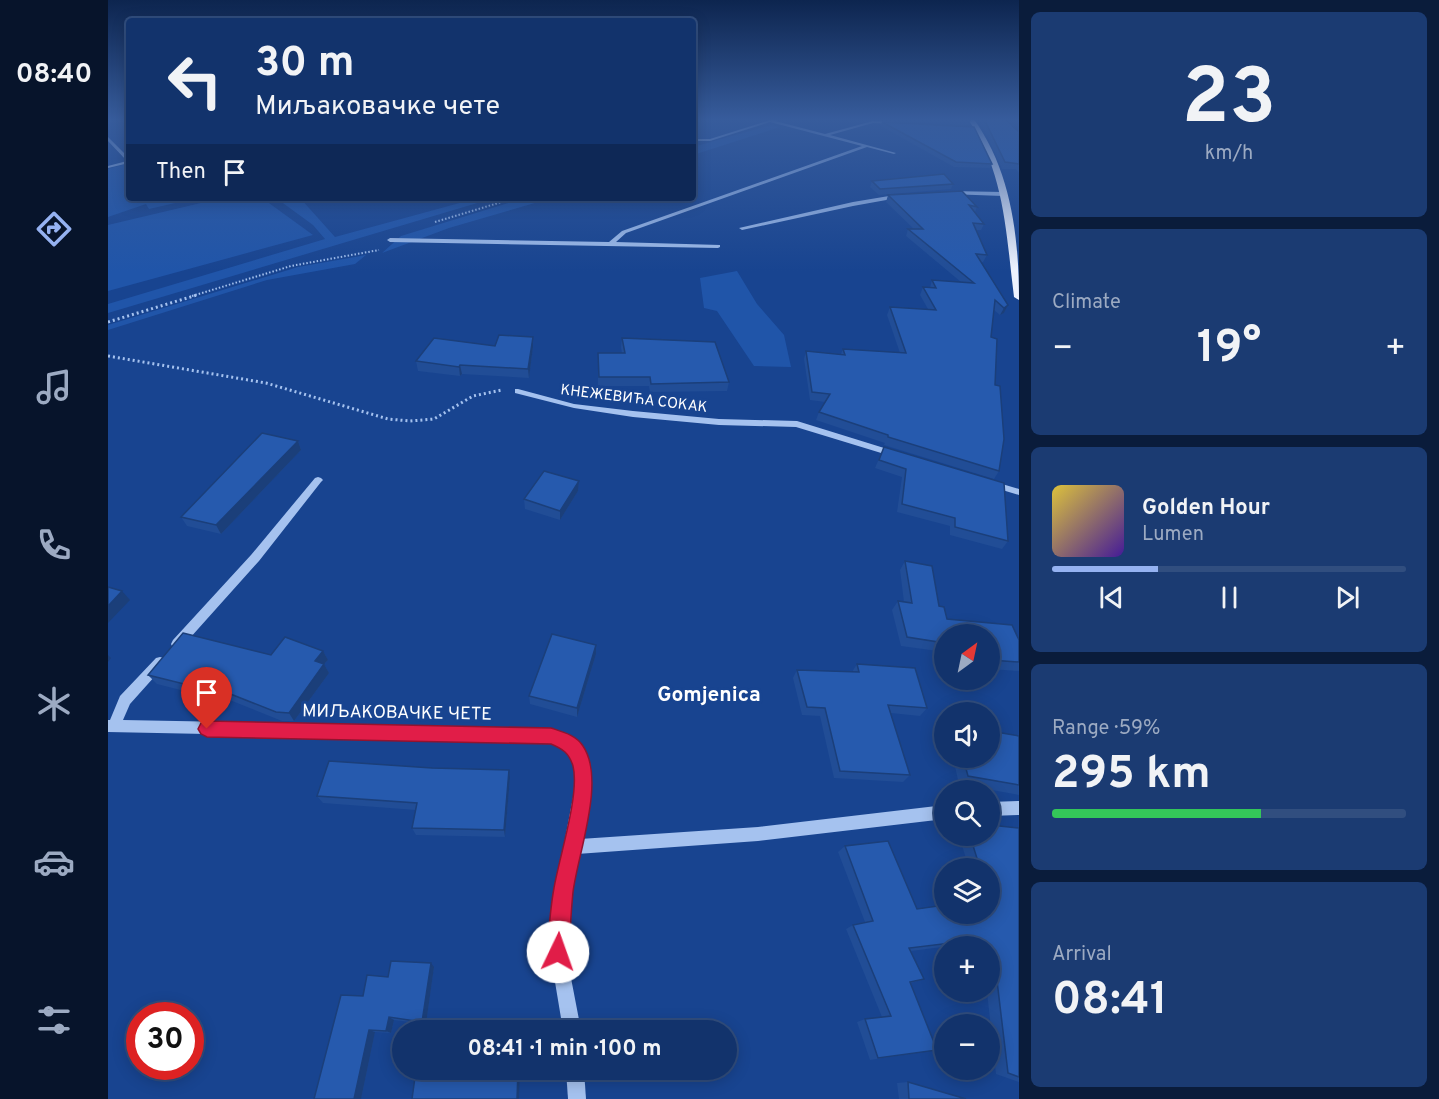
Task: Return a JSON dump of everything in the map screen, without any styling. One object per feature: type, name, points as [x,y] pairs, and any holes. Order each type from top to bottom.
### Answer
[{"type":"main road","points":[[998,169],[1019,297]]},
{"type":"street","points":[[611,244],[624,232],[800,169]]},
{"type":"street","points":[[945,193],[1003,194]]},
{"type":"street","points":[[742,228],[907,195]]},
{"type":"street","points":[[390,240],[718,246]]},
{"type":"street","name":"КНЕЖЕВИЋА СОКАК","points":[[518,392],[574,406],[633,414],[719,422],[797,424],[906,458]]},
{"type":"street","points":[[977,479],[1019,492]]},
{"type":"street","name":"МИЉАКОВАЧКЕ ЧЕТЕ","points":[[318,480],[255,558],[125,700],[111,726],[562,738],[570,743],[578,753],[583,769],[581,802],[563,891],[558,952],[570,1020]]},
{"type":"street","points":[[1000,809],[1019,808]]},
{"type":"street","points":[[571,847],[664,843],[889,821],[934,814]]},
{"type":"street","points":[[575,1080],[576,1099]]},
{"type":"path","points":[[432,223],[505,201]]},
{"type":"path","points":[[108,322],[291,266],[320,259],[374,253],[384,248],[390,240]]},
{"type":"path","points":[[108,356],[267,383],[388,419],[410,421],[434,419],[473,396],[488,391],[518,392]]},
{"type":"shaded area","points":[[108,169],[126,169],[126,201],[184,201],[149,209],[146,204],[108,217]]},
{"type":"shaded area","points":[[209,201],[266,201],[313,235],[108,291],[108,225]]},
{"type":"shaded area","points":[[280,201],[303,201],[335,237],[467,201],[484,201],[108,313],[108,304],[325,239],[313,225]]},
{"type":"shaded area","points":[[515,201],[542,201],[449,228],[382,253],[401,236]]},
{"type":"shaded area","points":[[366,255],[355,264],[267,280],[108,330],[108,325],[298,267]]},
{"type":"shaded area","points":[[737,271],[757,304],[784,335],[791,367],[754,366],[717,311],[704,308],[700,278]]},
{"type":"building","points":[[944,174],[953,184],[880,189],[872,181]]},
{"type":"building","points":[[962,191],[977,207],[969,205],[984,224],[973,223],[987,255],[976,254],[1008,305],[1004,308],[995,300],[991,337],[997,339],[995,385],[1000,386],[1004,439],[999,471],[888,437],[888,435],[819,412],[830,394],[812,392],[806,351],[845,355],[843,349],[906,353],[890,307],[936,310],[923,287],[936,288],[932,280],[974,283],[908,229],[923,229],[888,195]]},
{"type":"building","points":[[499,335],[533,337],[528,369],[460,365],[459,367],[416,361],[434,338],[495,346]]},
{"type":"building","points":[[622,338],[715,342],[729,382],[651,384],[650,377],[599,377],[598,353],[625,353]]},
{"type":"building","points":[[262,433],[298,441],[216,525],[181,517]]},
{"type":"building","points":[[884,447],[1004,483],[1008,541],[955,527],[955,518],[902,504],[906,469],[879,460]]},
{"type":"building","points":[[544,471],[579,481],[560,511],[524,499]]},
{"type":"building","points":[[905,561],[932,566],[939,606],[944,607],[947,619],[1012,625],[1019,640],[1019,662],[1000,661],[1000,624],[934,624],[934,641],[907,637],[898,601],[912,603]]},
{"type":"building","points":[[108,587],[122,591],[108,606]]},
{"type":"building","points":[[183,633],[271,655],[285,637],[323,651],[315,661],[324,664],[289,713],[276,712],[200,682],[196,687],[148,675]]},
{"type":"building","points":[[552,634],[596,645],[577,708],[529,696]]},
{"type":"building","points":[[857,664],[915,668],[927,708],[888,705],[910,775],[840,771],[825,708],[807,707],[797,670],[859,672]]},
{"type":"building","points":[[1000,733],[1019,736],[1019,785],[968,776],[966,768],[1000,768]]},
{"type":"building","points":[[329,761],[432,768],[509,770],[504,830],[412,828],[417,803],[317,796]]},
{"type":"building","points":[[1000,826],[1019,828],[1019,1077],[1008,1073],[1000,1002],[1000,936],[934,936],[934,945],[909,948],[924,979],[910,982],[934,1042],[934,1050],[878,1058],[865,1019],[891,1016],[853,925],[873,921],[845,846],[888,841],[917,909],[934,907],[934,924],[1000,924],[1000,858],[977,858],[973,846],[1000,846]]},
{"type":"building","points":[[391,961],[431,963],[422,1020],[389,1017],[386,1031],[369,1030],[354,1099],[314,1099],[341,995],[363,996],[367,975],[388,977]]},
{"type":"building","points":[[415,1080],[518,1080],[517,1099],[412,1099]]},
{"type":"building","points":[[908,1082],[966,1099],[909,1099]]},
{"type":"district","name":"Gomjenica","points":[[709,694]]},
{"type":"route","points":[[207,729],[551,736],[562,738],[570,743],[578,753],[583,769],[581,802],[563,891],[558,952]]}]
